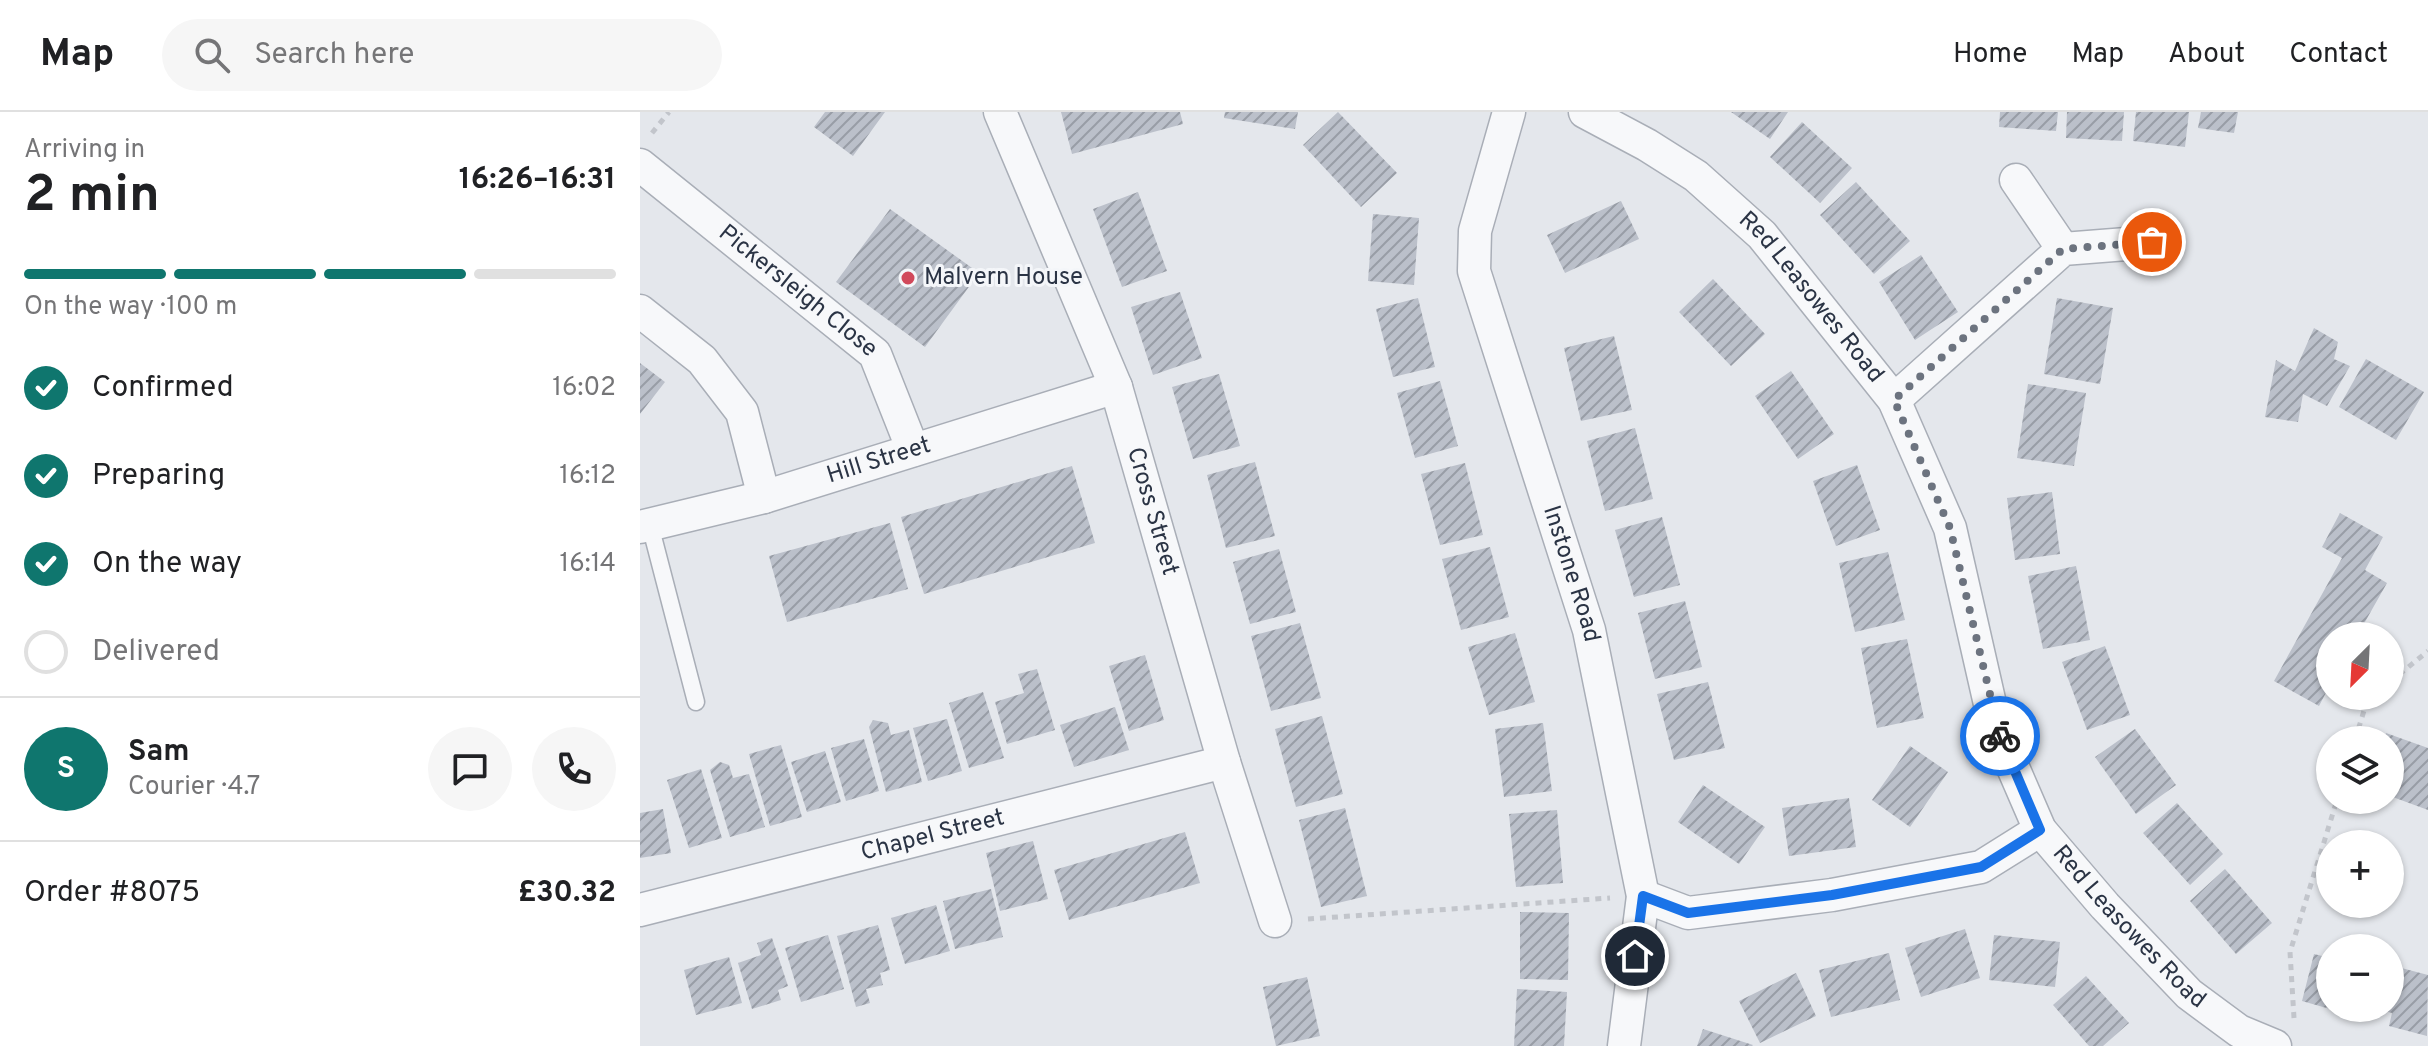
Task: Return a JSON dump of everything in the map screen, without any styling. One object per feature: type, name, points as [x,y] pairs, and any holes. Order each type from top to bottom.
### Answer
[{"type":"street","name":"Cross Street","points":[[1000,112],[1116,387],[1224,762],[1275,921]]},
{"type":"street","name":"Instone Road","points":[[1509,112],[1475,231],[1474,271],[1589,630],[1643,896],[1624,1046]]},
{"type":"street","name":"Red Leasowes Road","points":[[1585,112],[1696,176],[1762,235],[1894,400],[1950,528],[1995,726],[2040,830],[2105,906],[2237,1039],[2285,1034]]},
{"type":"street","name":"Pickersleigh Close","points":[[640,165],[875,354],[913,450]]},
{"type":"street","points":[[2016,180],[2063,249]]},
{"type":"street","points":[[1894,400],[2063,249],[2152,242]]},
{"type":"street","points":[[640,311],[702,360],[742,412],[764,497]]},
{"type":"street","name":"Hill Street","points":[[645,526],[764,497],[1116,387]]},
{"type":"street","name":"Chapel Street","points":[[640,910],[1224,762]]},
{"type":"street","points":[[1643,896],[1688,913],[1832,895],[1981,867],[2040,830]]},
{"type":"lane","points":[[645,526],[696,702]]},
{"type":"path","points":[[2404,671],[2428,651]]},
{"type":"path","points":[[2285,1034],[2290,952],[2333,814]]},
{"type":"path","points":[[1275,921],[1643,896]]},
{"type":"building","points":[[825,112],[885,112],[853,156],[814,127]]},
{"type":"building","points":[[1061,112],[1180,112],[1183,124],[1072,154]]},
{"type":"building","points":[[1225,112],[1298,112],[1295,129],[1224,118]]},
{"type":"building","points":[[1338,112],[1397,173],[1361,207],[1303,145]]},
{"type":"building","points":[[1731,112],[1788,112],[1770,139]]},
{"type":"building","points":[[2000,112],[2058,112],[2056,131],[1999,127]]},
{"type":"building","points":[[2067,112],[2124,112],[2122,141],[2066,138]]},
{"type":"building","points":[[2136,112],[2189,112],[2185,147],[2133,141]]},
{"type":"building","points":[[2201,112],[2238,112],[2234,133],[2198,128]]},
{"type":"building","points":[[1802,122],[1852,168],[1820,203],[1770,157]]},
{"type":"building","points":[[1856,182],[1910,241],[1874,274],[1820,215]]},
{"type":"building","points":[[1138,192],[1167,271],[1122,287],[1093,209]]},
{"type":"building","points":[[1621,201],[1639,239],[1565,273],[1547,235]]},
{"type":"building","name":"Malvern House","points":[[890,209],[979,273],[925,347],[836,282]]},
{"type":"building","points":[[1373,214],[1419,218],[1414,285],[1368,281]]},
{"type":"building","points":[[1921,255],[1958,312],[1915,340],[1879,282]]},
{"type":"building","points":[[1713,279],[1765,334],[1731,366],[1679,312]]},
{"type":"building","points":[[1180,292],[1202,358],[1153,375],[1131,307]]},
{"type":"building","points":[[1418,298],[1435,367],[1393,377],[1376,309]]},
{"type":"building","points":[[2057,298],[2113,308],[2100,384],[2044,374]]},
{"type":"building","points":[[2314,328],[2338,342],[2334,359],[2350,366],[2327,406],[2303,394],[2298,422],[2265,417],[2276,360],[2295,371]]},
{"type":"building","points":[[1614,336],[1632,410],[1581,421],[1564,348]]},
{"type":"building","points":[[2366,359],[2424,392],[2396,440],[2339,407]]},
{"type":"building","points":[[640,363],[665,382],[640,414]]},
{"type":"building","points":[[1791,371],[1834,434],[1798,459],[1755,396]]},
{"type":"building","points":[[1219,374],[1240,446],[1193,459],[1172,387]]},
{"type":"building","points":[[1440,381],[1458,446],[1415,458],[1397,393]]},
{"type":"building","points":[[2028,384],[2086,393],[2074,466],[2017,458]]},
{"type":"building","points":[[1635,428],[1653,499],[1605,511],[1587,441]]},
{"type":"building","points":[[1255,462],[1275,536],[1226,548],[1207,475]]},
{"type":"building","points":[[1465,463],[1483,535],[1440,545],[1421,474]]},
{"type":"building","points":[[1857,465],[1880,530],[1836,546],[1813,481]]},
{"type":"building","points":[[1072,466],[1095,543],[924,594],[901,517]]},
{"type":"building","points":[[2052,492],[2060,554],[2015,560],[2007,498]]},
{"type":"building","points":[[2340,513],[2383,537],[2365,570],[2387,583],[2365,622],[2316,622],[2316,704],[2274,681],[2342,558],[2322,547]]},
{"type":"building","points":[[1662,517],[1680,585],[1634,597],[1615,530]]},
{"type":"building","points":[[890,523],[908,589],[787,622],[769,556]]},
{"type":"building","points":[[1490,547],[1509,617],[1461,630],[1442,559]]},
{"type":"building","points":[[1279,549],[1296,612],[1250,624],[1233,562]]},
{"type":"building","points":[[1888,552],[1905,620],[1855,632],[1839,563]]},
{"type":"building","points":[[2076,566],[2090,640],[2043,649],[2028,576]]},
{"type":"building","points":[[1685,601],[1702,667],[1655,679],[1638,613]]},
{"type":"building","points":[[1300,623],[1321,698],[1271,711],[1251,636]]},
{"type":"building","points":[[1515,633],[1535,702],[1489,715],[1468,647]]},
{"type":"building","points":[[1907,639],[1924,718],[1877,728],[1861,648]]},
{"type":"building","points":[[2105,646],[2130,715],[2087,730],[2062,662]]},
{"type":"building","points":[[1145,655],[1164,720],[1129,731],[1109,666]]},
{"type":"building","points":[[1037,669],[1055,730],[1007,744],[995,702],[1024,693],[1018,674]]},
{"type":"building","points":[[1708,682],[1725,748],[1674,760],[1657,694]]},
{"type":"building","points":[[983,692],[1004,758],[969,768],[949,703]]},
{"type":"building","points":[[1115,707],[1129,750],[1074,767],[1060,725]]},
{"type":"building","points":[[1322,716],[1343,794],[1296,807],[1275,729]]},
{"type":"building","points":[[947,719],[962,771],[928,781],[913,728]]},
{"type":"building","points":[[873,720],[888,723],[891,735],[909,730],[922,782],[886,792],[869,727]]},
{"type":"building","points":[[1543,723],[1552,791],[1504,797],[1495,729]]},
{"type":"building","points":[[2135,729],[2176,785],[2136,814],[2095,757]]},
{"type":"building","points":[[864,739],[879,791],[846,801],[831,748]]},
{"type":"building","points":[[2404,739],[2428,748],[2428,810],[2404,801]]},
{"type":"building","points":[[781,745],[802,817],[770,826],[749,754]]},
{"type":"building","points":[[1910,746],[1948,772],[1910,827],[1872,800]]},
{"type":"building","points":[[825,751],[841,802],[807,812],[791,762]]},
{"type":"building","points":[[720,762],[729,765],[733,778],[749,774],[765,827],[730,837],[710,770]]},
{"type":"building","points":[[701,769],[722,838],[689,848],[667,780]]},
{"type":"building","points":[[1703,785],[1765,827],[1739,864],[1678,822]]},
{"type":"building","points":[[1849,798],[1856,847],[1789,856],[1782,808]]},
{"type":"building","points":[[2177,803],[2223,854],[2190,885],[2143,833]]},
{"type":"building","points":[[1345,808],[1367,896],[1321,907],[1299,820]]},
{"type":"building","points":[[663,809],[671,853],[640,858],[640,813]]},
{"type":"building","points":[[1557,810],[1563,883],[1516,887],[1509,814]]},
{"type":"building","points":[[1185,832],[1200,883],[1069,920],[1054,870]]},
{"type":"building","points":[[1033,841],[1048,899],[1000,911],[986,853]]},
{"type":"building","points":[[2225,869],[2272,923],[2236,954],[2190,901]]},
{"type":"building","points":[[991,889],[1003,937],[955,949],[943,901]]},
{"type":"building","points":[[936,905],[950,951],[905,964],[891,918]]},
{"type":"building","points":[[1520,912],[1569,913],[1568,980],[1520,979]]},
{"type":"building","points":[[878,925],[890,970],[880,973],[883,985],[866,989],[870,1003],[856,1007],[837,936]]},
{"type":"building","points":[[1965,929],[1980,978],[1921,997],[1905,948]]},
{"type":"building","points":[[828,935],[844,989],[801,1002],[785,948]]},
{"type":"building","points":[[1994,935],[2060,942],[2055,987],[1989,980]]},
{"type":"building","points":[[772,938],[788,986],[778,990],[781,1000],[752,1009],[738,963],[761,955],[757,943]]},
{"type":"building","points":[[1889,953],[1900,1000],[1831,1017],[1819,970]]},
{"type":"building","points":[[2314,954],[2316,954],[2316,1005],[2302,1001]]},
{"type":"building","points":[[729,957],[742,1003],[696,1015],[684,970]]},
{"type":"building","points":[[2404,969],[2428,975],[2427,1036],[2389,1026],[2390,1022],[2404,1022]]},
{"type":"building","points":[[1796,973],[1816,1016],[1760,1043],[1739,1001]]},
{"type":"building","points":[[2086,976],[2129,1023],[2103,1046],[2089,1046],[2053,1005]]},
{"type":"building","points":[[1307,977],[1320,1036],[1276,1046],[1263,987]]},
{"type":"building","points":[[1517,989],[1567,992],[1564,1046],[1514,1046]]},
{"type":"building","points":[[1703,1029],[1753,1045],[1697,1046]]},
{"type":"way so far","points":[[2000,736],[1995,726],[1950,528],[1894,400],[2063,249],[2152,242]]},
{"type":"place","name":"Malvern House","points":[[908,278]]},
{"type":"route","points":[[1635,956],[1643,896],[1688,913],[1832,895],[1981,867],[2040,830],[2000,736]]}]
